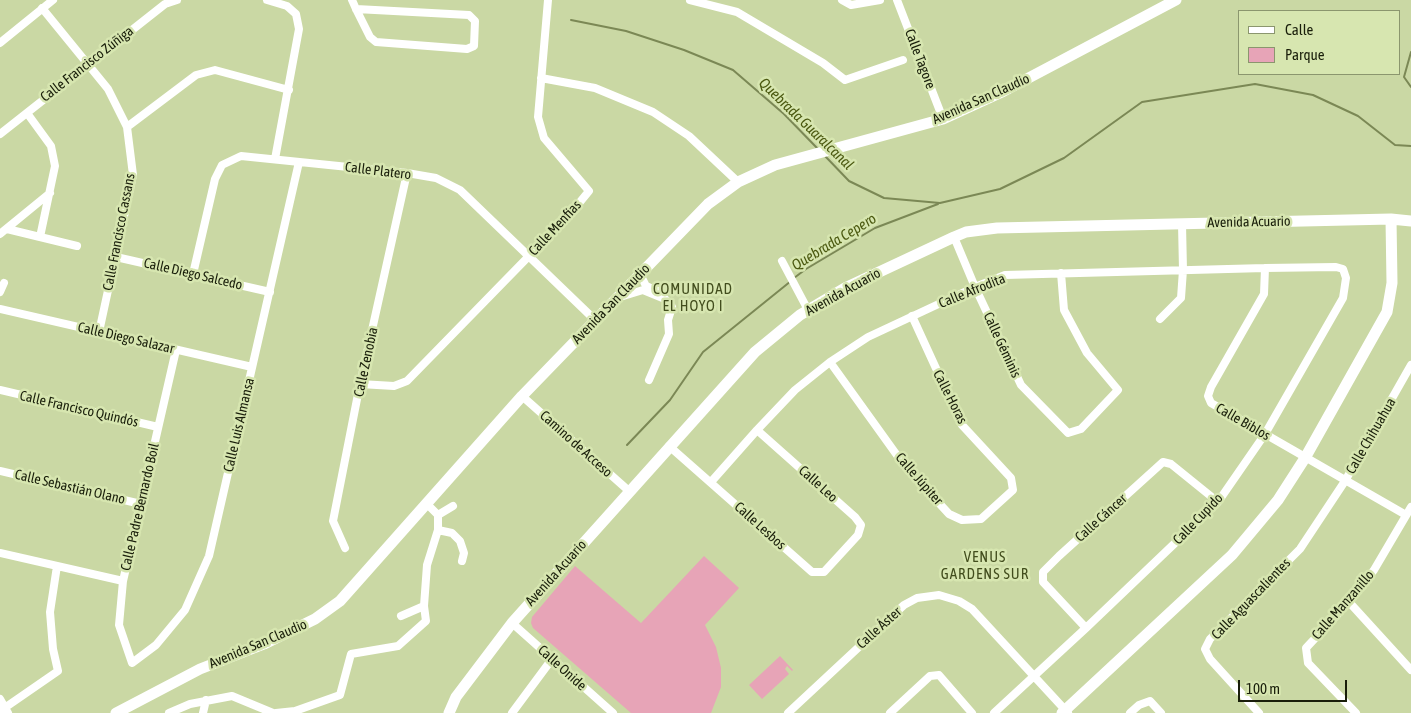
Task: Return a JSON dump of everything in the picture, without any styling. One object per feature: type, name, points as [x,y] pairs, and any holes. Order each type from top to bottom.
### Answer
[{"type":"street","points":[[0,43],[53,0]]},
{"type":"street","name":"Calle Francisco Zúñiga","points":[[0,134],[165,4],[177,0]]},
{"type":"street","points":[[267,0],[287,6],[296,14],[300,29],[275,159]]},
{"type":"street","points":[[352,0],[356,9],[370,37],[376,42],[467,49],[474,46],[475,21],[469,15],[356,9]]},
{"type":"street","name":"Calle Menfias","points":[[360,384],[394,386],[406,381],[571,214],[589,191],[544,138],[538,116],[548,0]]},
{"type":"street","points":[[692,0],[737,12],[823,63],[845,80],[903,60]]},
{"type":"street","points":[[842,0],[851,5],[880,0]]},
{"type":"street","name":"Calle Tagore","points":[[897,0],[943,118]]},
{"type":"street","name":"Avenida San Claudio","points":[[116,713],[200,669],[264,644],[315,619],[340,601],[522,396],[708,204],[738,182],[775,165],[943,118],[1004,91],[1176,0]]},
{"type":"street","name":"Calle Francisco Cassans","points":[[42,8],[108,88],[127,127],[132,175],[99,332]]},
{"type":"street","points":[[127,127],[196,75],[215,70],[289,90]]},
{"type":"street","points":[[541,78],[596,88],[653,112],[688,136],[738,182]]},
{"type":"street","points":[[26,113],[51,146],[55,166],[40,237]]},
{"type":"street","name":"Calle Platero","points":[[193,274],[215,179],[222,165],[240,156],[407,174],[436,178],[460,190],[595,320]]},
{"type":"street","name":"Calle Luis Almansa","points":[[132,663],[156,646],[185,610],[209,556],[299,162]]},
{"type":"street","name":"Calle Zenobia","points":[[345,548],[333,521],[360,384],[407,174]]},
{"type":"street","points":[[0,234],[50,193]]},
{"type":"street","points":[[1065,712],[1232,555],[1278,500],[1305,458],[1387,312],[1392,283],[1391,219]]},
{"type":"street","name":"Avenida Acuario","points":[[449,713],[456,697],[512,623],[755,352],[808,310],[845,288],[954,236],[966,232],[997,228],[1391,219],[1411,221]]},
{"type":"street","points":[[1160,319],[1181,298],[1183,270],[1182,224]]},
{"type":"street","points":[[7,229],[77,246]]},
{"type":"street","name":"Calle Géminis","points":[[954,236],[975,287],[1021,385],[1068,433],[1081,429],[1118,390],[1087,353],[1064,310],[1061,273]]},
{"type":"street","name":"Calle Diego Salcedo","points":[[116,257],[270,292]]},
{"type":"street","points":[[782,261],[808,310]]},
{"type":"street","name":"Calle Afrodita","points":[[711,482],[795,390],[830,362],[868,337],[1005,275],[1327,267]]},
{"type":"street","name":"Calle Cupido","points":[[994,713],[1218,502],[1265,434],[1343,298],[1346,278],[1343,269],[1327,267]]},
{"type":"street","name":"Calle Biblos","points":[[1266,268],[1264,294],[1211,387],[1208,396],[1211,403],[1406,515]]},
{"type":"street","points":[[640,274],[646,286],[660,292],[669,287]]},
{"type":"street","points":[[0,292],[4,284]]},
{"type":"street","points":[[618,297],[643,290],[665,300],[672,308],[668,320],[669,334],[649,380]]},
{"type":"street","name":"Calle Diego Salazar","points":[[0,309],[252,367]]},
{"type":"street","name":"Calle Horas","points":[[912,316],[962,425],[1003,469]]},
{"type":"street","name":"Calle Padre Bernardo Boil","points":[[132,663],[119,625],[124,581],[176,350]]},
{"type":"street","name":"Calle Júpiter","points":[[830,362],[904,465],[949,514],[962,520],[981,519],[1013,490],[1011,478],[1003,469]]},
{"type":"street","name":"Calle Chihuahua","points":[[1345,481],[1411,366]]},
{"type":"street","name":"Calle Francisco Quindós","points":[[0,390],[158,427]]},
{"type":"street","name":"Camino de Acceso","points":[[522,396],[629,491]]},
{"type":"street","name":"Calle Leo","points":[[757,430],[855,517],[861,525],[858,535],[850,543]]},
{"type":"street","name":"Calle Lesbos","points":[[669,446],[812,572],[824,572],[850,543]]},
{"type":"street","name":"Calle Cáncer","points":[[1086,628],[1043,582],[1043,572],[1059,556],[1163,462],[1172,464],[1218,502]]},
{"type":"street","name":"Calle Sebastián Olano","points":[[0,471],[141,504]]},
{"type":"street","name":"Calle Aguascalientes","points":[[1259,713],[1210,659],[1205,649],[1210,639],[1300,549],[1345,481]]},
{"type":"street","points":[[169,713],[190,704],[232,696],[275,713],[295,711],[340,696],[351,654],[398,646],[426,620],[424,606],[427,565],[438,530],[438,515],[426,504]]},
{"type":"street","points":[[438,515],[453,506]]},
{"type":"street","name":"Calle Manzanillo","points":[[1356,713],[1308,663],[1306,648],[1349,602],[1374,570],[1411,507]]},
{"type":"street","points":[[438,530],[452,533],[460,541],[464,553],[462,560]]},
{"type":"street","points":[[0,553],[124,581]]},
{"type":"street","points":[[0,698],[4,711],[58,672],[53,649],[50,612],[57,566]]},
{"type":"street","name":"Calle Áster","points":[[788,713],[904,604],[918,598],[939,595],[959,601],[972,609],[1065,712]]},
{"type":"street","points":[[1349,602],[1411,670]]},
{"type":"street","points":[[402,616],[424,606]]},
{"type":"street","name":"Calle Onide","points":[[512,623],[613,713]]},
{"type":"street","points":[[512,713],[552,659]]},
{"type":"street","points":[[890,713],[930,676],[939,675],[972,713]]},
{"type":"street","points":[[203,713],[206,700]]},
{"type":"street","points":[[1130,713],[1139,705],[1150,702],[1161,713]]},
{"type":"green space","points":[[704,556],[739,588],[705,625],[716,647],[721,668],[721,687],[711,713],[631,713],[533,628],[531,623],[532,617],[575,566],[641,623]]},
{"type":"green space","points":[[780,656],[793,670],[787,666],[785,669],[789,674],[762,699],[749,685]]},
{"type":"waterway","name":"Quebrada Guaralcanal","points":[[571,20],[626,31],[684,50],[733,70],[784,114],[818,149]]},
{"type":"waterway","name":"Quebrada Guaralcanal","points":[[1411,52],[1404,77],[1411,87]]},
{"type":"waterway","name":"Quebrada Guaralcanal","points":[[825,156],[849,181],[884,198],[940,203],[1000,189],[1064,158],[1142,102],[1255,84],[1313,95],[1358,116],[1395,145],[1411,146]]},
{"type":"waterway","name":"Quebrada Cepero","points":[[794,278],[875,228],[938,204]]},
{"type":"waterway","name":"Quebrada Cepero","points":[[627,445],[670,400],[703,352],[791,281]]},
{"type":"district","name":"COMUNIDAD EL HOYO I","points":[[693,298]]},
{"type":"district","name":"VENUS GARDENS SUR","points":[[985,566]]}]
